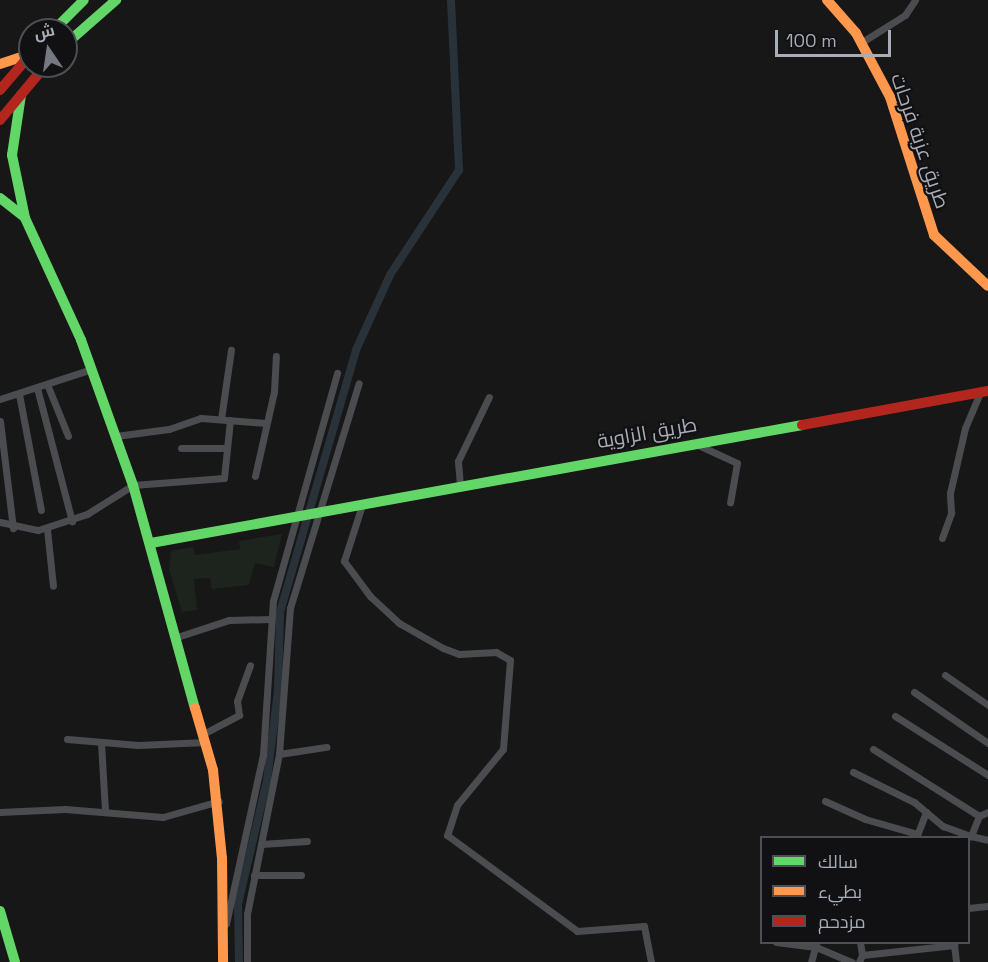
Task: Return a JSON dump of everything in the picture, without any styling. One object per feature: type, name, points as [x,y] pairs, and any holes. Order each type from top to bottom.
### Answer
[{"type":"main road","points":[[66,18],[84,0]]},
{"type":"main road","points":[[78,34],[116,0]]},
{"type":"main road","name":"طريق عزبة فرحات","points":[[827,0],[862,42],[890,97],[934,234],[988,286]]},
{"type":"main road","points":[[0,64],[18,58]]},
{"type":"main road","points":[[0,90],[18,68]]},
{"type":"main road","points":[[0,120],[35,78]]},
{"type":"main road","points":[[22,93],[12,155],[25,218],[92,369],[133,485],[205,738],[219,801],[223,962]]},
{"type":"main road","points":[[0,198],[25,218]]},
{"type":"main road","name":"طريق الزاوية","points":[[151,543],[460,485],[984,392]]},
{"type":"main road","points":[[0,911],[15,962]]},
{"type":"street","points":[[862,42],[905,15],[915,0]]},
{"type":"street","points":[[220,419],[231,350]]},
{"type":"street","points":[[255,476],[276,356]]},
{"type":"street","points":[[0,399],[92,369]]},
{"type":"street","points":[[223,935],[263,755],[270,619],[338,373]]},
{"type":"street","points":[[247,962],[247,914],[279,754],[290,608],[315,514],[359,383]]},
{"type":"street","points":[[47,384],[68,436]]},
{"type":"street","points":[[37,388],[72,521]]},
{"type":"street","points":[[942,538],[952,509],[950,493],[965,429],[984,392]]},
{"type":"street","points":[[19,394],[41,510]]},
{"type":"street","points":[[460,485],[458,461],[489,397]]},
{"type":"street","points":[[116,436],[169,429],[193,418],[266,423]]},
{"type":"street","points":[[0,522],[13,528],[47,529],[72,521],[133,485],[224,478],[224,448],[230,420]]},
{"type":"street","points":[[0,421],[13,528]]},
{"type":"street","points":[[694,443],[737,463],[730,502]]},
{"type":"street","points":[[181,448],[224,448]]},
{"type":"street","points":[[362,505],[344,561],[370,596],[399,623],[443,648],[459,654],[496,652],[510,660],[503,749],[458,805],[447,835],[577,931],[644,926],[651,962]]},
{"type":"street","points":[[47,529],[53,586]]},
{"type":"street","points":[[177,637],[229,620],[270,619]]},
{"type":"street","points":[[67,739],[101,743],[205,738],[239,715],[237,701],[250,665]]},
{"type":"street","points":[[945,675],[988,705]]},
{"type":"street","points":[[914,692],[988,743]]},
{"type":"street","points":[[895,716],[988,776]]},
{"type":"street","points":[[101,743],[105,811]]},
{"type":"street","points":[[279,754],[326,747]]},
{"type":"street","points":[[873,748],[979,816]]},
{"type":"street","points":[[852,772],[914,802],[949,829],[988,840]]},
{"type":"street","points":[[0,812],[105,811],[163,817],[219,801]]},
{"type":"street","points":[[825,801],[916,836],[926,812]]},
{"type":"street","points":[[971,836],[979,816],[988,812]]},
{"type":"street","points":[[261,844],[307,841]]},
{"type":"street","points":[[254,875],[301,875]]},
{"type":"street","points":[[970,908],[988,906]]},
{"type":"street","points":[[811,962],[816,945],[852,962]]},
{"type":"street","points":[[861,958],[954,945],[956,962]]},
{"type":"shaded area","points":[[282,534],[274,567],[255,563],[249,585],[212,589],[210,578],[194,579],[197,610],[182,612],[169,569],[171,551],[193,547],[195,555],[240,549],[239,541]]},
{"type":"waterway","points":[[239,962],[238,904],[267,780],[278,690],[280,612],[356,350],[390,275],[459,170],[451,0]]},
{"type":"traffic: fast","points":[[66,18],[84,0]]},
{"type":"traffic: fast","points":[[78,33],[116,0]]},
{"type":"traffic: fast","points":[[21,95],[12,155],[25,218],[81,340],[133,485],[195,708]]},
{"type":"traffic: fast","points":[[0,198],[23,216]]},
{"type":"traffic: fast","points":[[151,543],[802,425]]},
{"type":"traffic: fast","points":[[0,911],[15,962]]},
{"type":"traffic: slow","points":[[827,0],[856,33],[890,97],[934,235],[988,286]]},
{"type":"traffic: slow","points":[[0,64],[18,58]]},
{"type":"traffic: slow","points":[[195,708],[213,770],[222,858],[223,962]]},
{"type":"traffic: jam","points":[[0,90],[18,69]]},
{"type":"traffic: jam","points":[[0,120],[35,78]]},
{"type":"traffic: jam","points":[[802,425],[988,391]]}]
